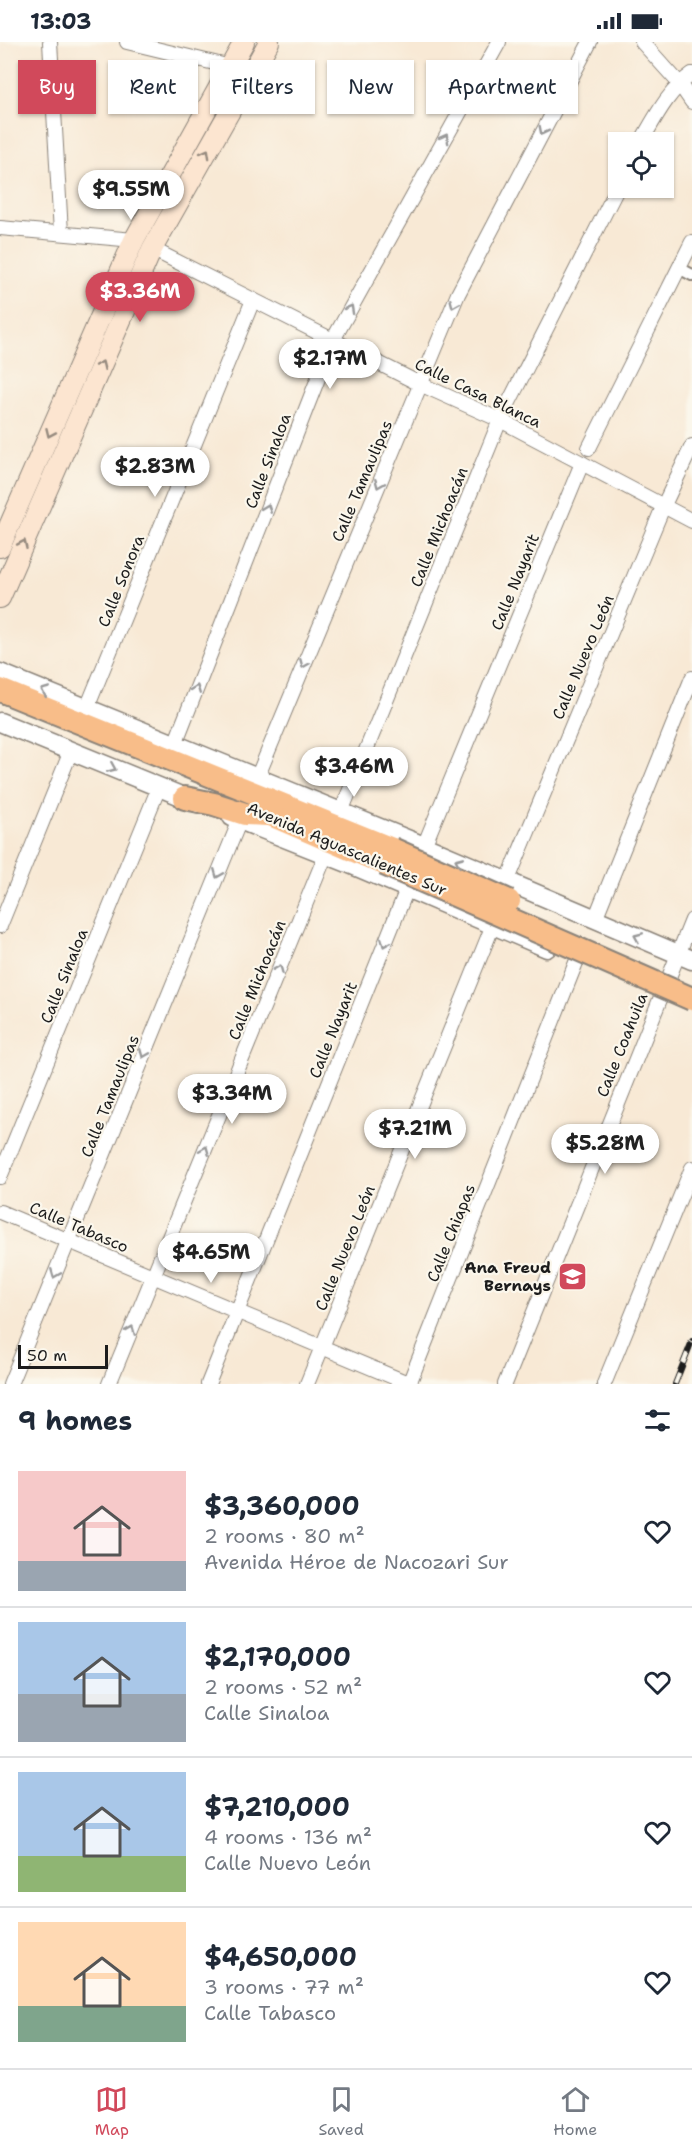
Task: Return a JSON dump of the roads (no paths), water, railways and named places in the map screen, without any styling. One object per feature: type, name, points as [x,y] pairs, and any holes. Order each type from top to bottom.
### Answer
[{"type":"main road","points":[[234,60],[244,42]]},
{"type":"main road","points":[[0,598],[152,249],[269,42]]},
{"type":"main road","points":[[0,547],[134,240],[210,104]]},
{"type":"main road","points":[[152,249],[147,242],[149,226],[167,196],[165,184]]},
{"type":"main road","name":"Avenida Aguascalientes Sur","points":[[0,690],[170,767]]},
{"type":"main road","name":"Avenida Aguascalientes Sur","points":[[0,706],[170,767],[273,808],[692,982]]},
{"type":"main road","points":[[185,798],[245,814],[273,808],[263,787],[242,777],[220,762]]},
{"type":"main road","name":"Avenida Aguascalientes Sur","points":[[388,857],[692,999]]},
{"type":"street","points":[[50,42],[61,233]]},
{"type":"street","points":[[127,42],[210,61]]},
{"type":"street","name":"Calle Sinaloa","points":[[0,1177],[170,767],[333,340],[498,42]]},
{"type":"street","name":"Calle Tamaulipas","points":[[257,778],[458,294],[590,42]]},
{"type":"street","points":[[642,42],[679,83],[692,102]]},
{"type":"street","points":[[647,132],[679,83],[692,74]]},
{"type":"street","name":"Calle Michoacán","points":[[341,812],[501,420],[612,198]]},
{"type":"street","points":[[0,228],[134,240]]},
{"type":"street","points":[[582,463],[692,242]]},
{"type":"street","name":"Calle Casa Blanca","points":[[152,249],[420,384],[501,420],[692,521]]},
{"type":"street","points":[[679,268],[692,275]]},
{"type":"street","name":"Calle Sonora","points":[[87,708],[253,300]]},
{"type":"street","name":"Calle Nuevo León","points":[[507,882],[663,507],[692,446]]},
{"type":"street","name":"Calle Nayarit","points":[[424,846],[582,463]]},
{"type":"street","name":"Avenida Aguascalientes Sur","points":[[0,673],[87,708],[170,767],[185,798],[326,854],[692,1010]]},
{"type":"street","points":[[595,919],[692,678]]},
{"type":"street","name":"Avenida Aguascalientes Sur","points":[[0,722],[71,751],[170,767],[220,762],[685,957]]},
{"type":"street","points":[[0,926],[71,751]]},
{"type":"street","name":"Calle Tamaulipas","points":[[10,1384],[240,820]]},
{"type":"street","name":"Calle Michoacán","points":[[109,1384],[326,854]]},
{"type":"street","name":"Calle Nayarit","points":[[208,1384],[407,889]]},
{"type":"street","name":"Calle Coahuila","points":[[505,1384],[660,996],[685,957],[692,920]]},
{"type":"street","name":"Calle Nuevo León","points":[[307,1384],[494,925]]},
{"type":"street","name":"Calle Chiapas","points":[[409,1384],[577,960]]},
{"type":"street","points":[[604,1384],[692,1168]]},
{"type":"street","name":"Calle Tabasco","points":[[0,1212],[409,1384]]},
{"type":"railway","points":[[675,1384],[692,1341]]},
{"type":"place","name":"Ana Freud Bernays","points":[[572,1276]]}]
